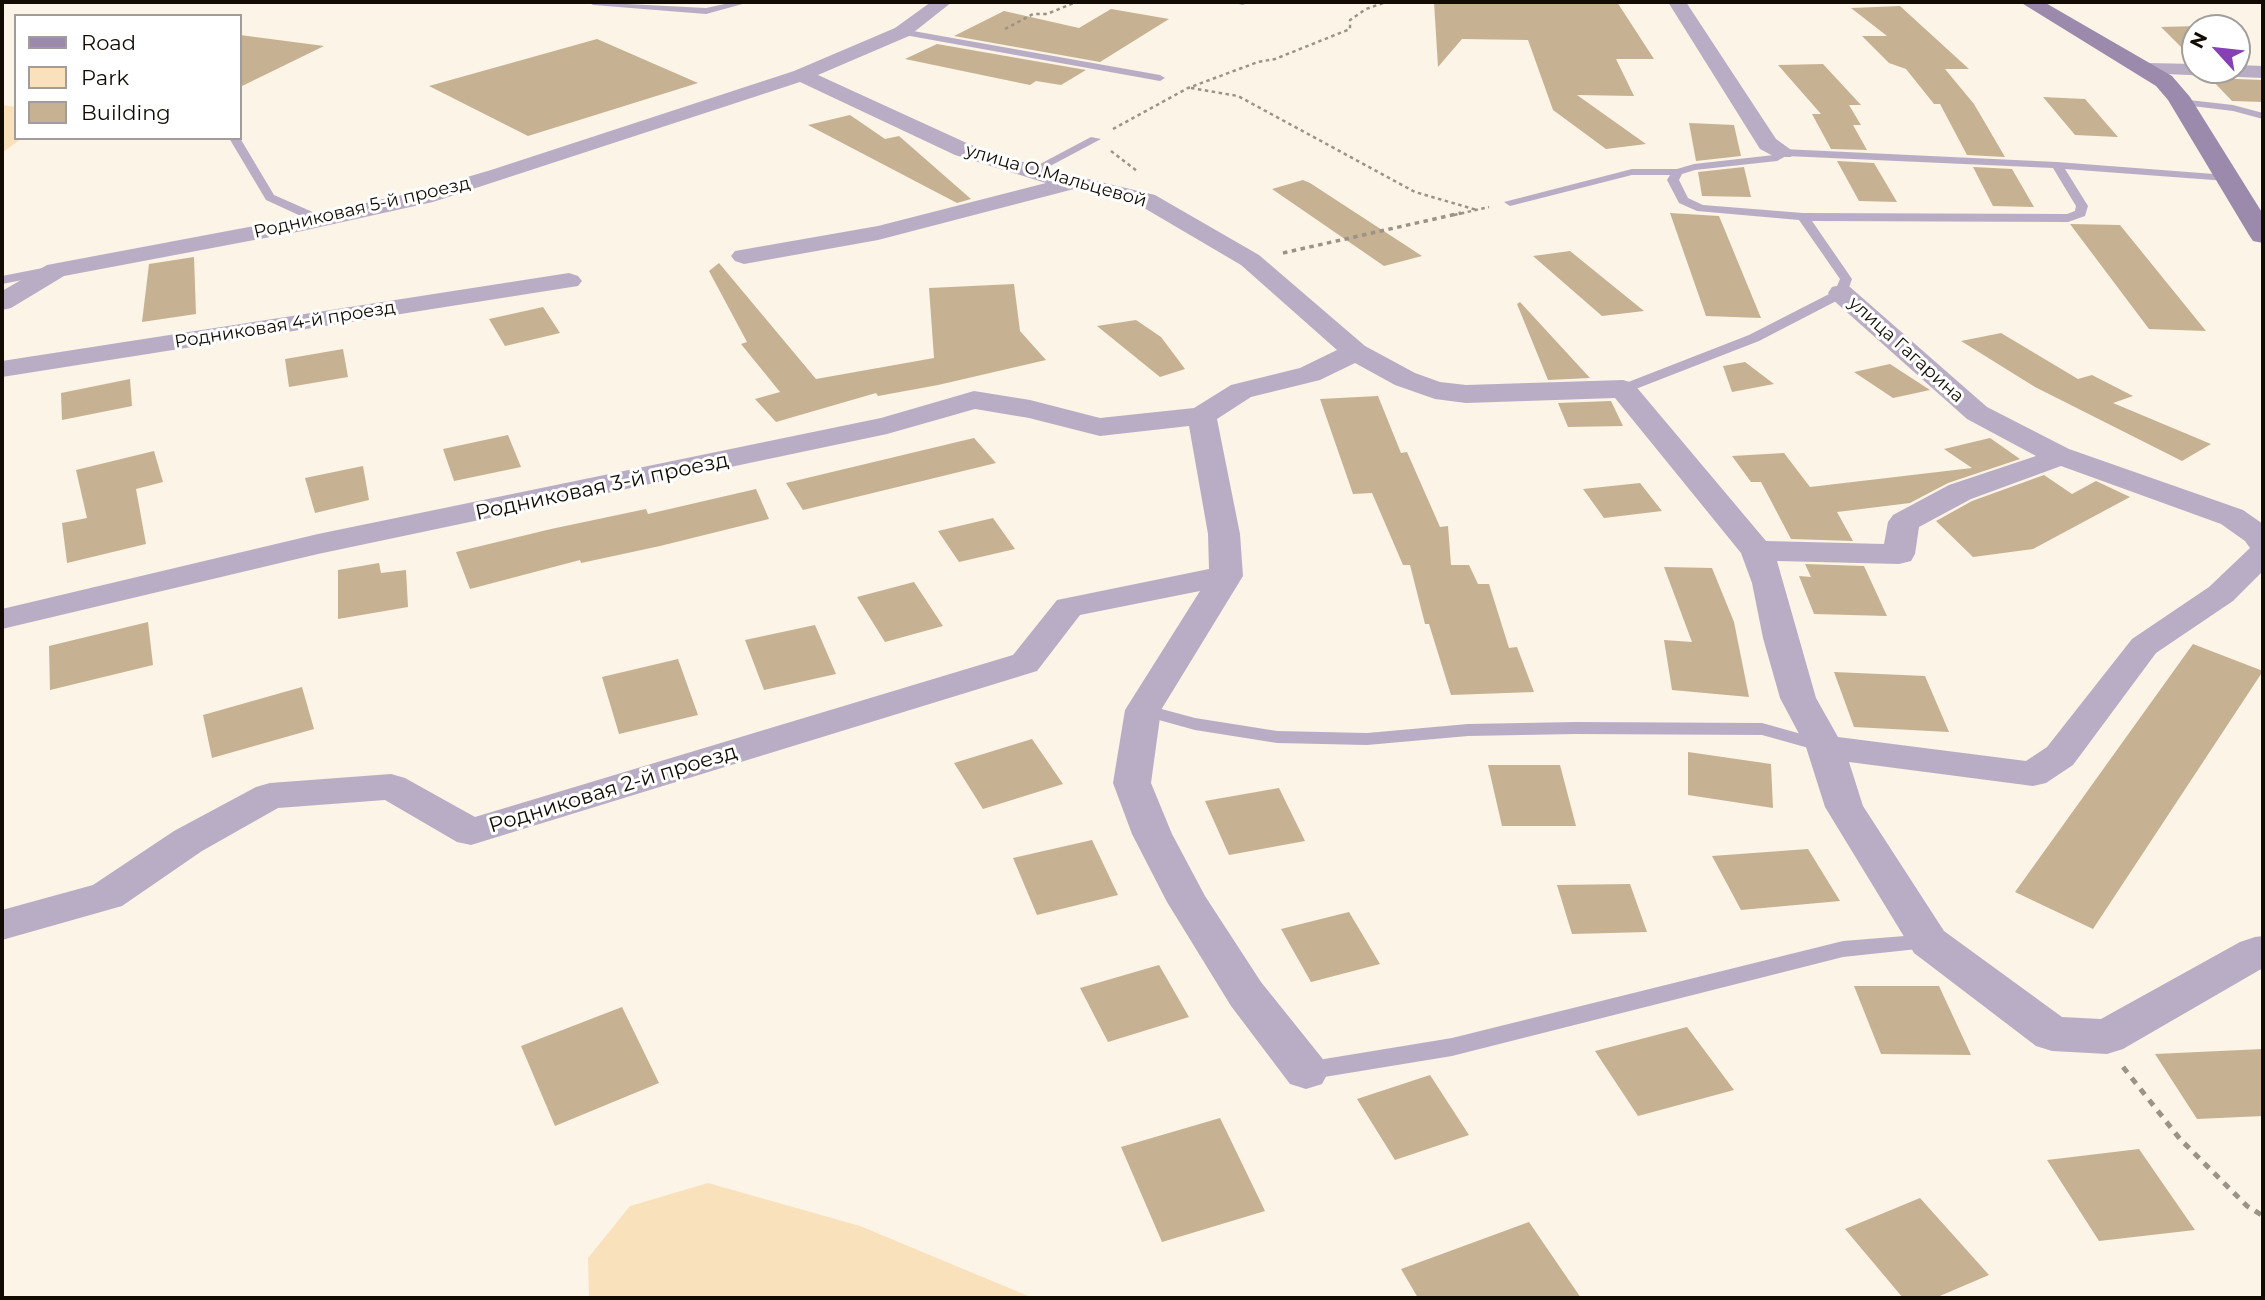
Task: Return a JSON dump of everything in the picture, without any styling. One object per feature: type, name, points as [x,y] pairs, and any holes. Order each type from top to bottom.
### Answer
[{"type":"main road","points":[[2031,2],[2164,81],[2180,102],[2263,235]]},
{"type":"street","points":[[801,75],[902,32],[943,2]]},
{"type":"street","points":[[1677,2],[1768,144],[1783,152]]},
{"type":"street","points":[[2147,69],[2263,72]]},
{"type":"street","name":"улица О.Мальцевой","points":[[801,75],[963,150],[1070,183],[1147,200],[1250,260],[1355,352],[1405,379],[1435,390],[1466,394],[1623,389]]},
{"type":"street","name":"Родниковая 5-й проезд","points":[[2,302],[56,270],[320,220],[425,197],[801,75]]},
{"type":"street","points":[[744,256],[878,233],[1070,183]]},
{"type":"street","name":"Родниковая 4-й проезд","points":[[2,369],[569,281]]},
{"type":"street","name":"улица Гагарина","points":[[1841,293],[1977,413],[2058,455],[2232,517],[2258,535],[2263,544]]},
{"type":"street","points":[[1306,1071],[1246,994],[1188,902],[1153,834],[1132,783],[1143,710],[1226,576],[1224,534],[1202,416],[1241,391],[1310,374],[1355,352]]},
{"type":"street","points":[[1623,389],[1757,551],[1769,583],[1780,638],[1798,698],[1825,747],[1844,807],[1929,942],[2052,1034],[2106,1037],[2255,953],[2263,952]]},
{"type":"street","name":"Родниковая 3-й проезд","points":[[2,619],[318,544],[760,454],[887,425],[974,400],[1030,409],[1100,427],[1202,416]]},
{"type":"street","points":[[1757,551],[1899,554],[1904,522],[1960,492],[2044,464],[2058,455]]},
{"type":"street","points":[[1825,747],[2034,774],[2060,756],[2144,646],[2221,594],[2263,553]]},
{"type":"street","name":"Родниковая 2-й проезд","points":[[2,925],[107,896],[188,841],[270,796],[391,787],[471,832],[1025,663],[1069,607],[1226,576]]},
{"type":"lane","points":[[593,2],[706,11],[745,2]]},
{"type":"lane","points":[[1235,2],[1243,2]]},
{"type":"lane","points":[[902,32],[1160,78]]},
{"type":"lane","points":[[2180,102],[2232,108],[2263,116]]},
{"type":"lane","points":[[1031,172],[1095,139]]},
{"type":"lane","points":[[235,140],[270,197],[320,220]]},
{"type":"lane","points":[[1510,202],[1632,172],[1678,172],[1694,167],[1777,158],[1783,152],[2057,165],[2227,178]]},
{"type":"lane","points":[[1678,172],[1673,180],[1683,200],[1701,208],[1802,217],[2068,218],[2081,213],[2082,206],[2057,165]]},
{"type":"lane","name":"улица Гагарина","points":[[1802,217],[1846,279],[1841,293]]},
{"type":"lane","points":[[2,280],[56,270]]},
{"type":"lane","points":[[1623,389],[1754,338],[1841,293]]},
{"type":"lane","points":[[1143,710],[1195,724],[1277,737],[1367,739],[1468,730],[1563,728],[1762,729],[1825,747]]},
{"type":"lane","points":[[1306,1071],[1452,1047],[1843,949],[1929,942]]},
{"type":"path","points":[[998,33],[1033,15],[1047,15],[1076,2]]},
{"type":"path","points":[[1147,200],[1144,177],[1095,139],[1188,88],[1258,62],[1275,59],[1350,29],[1350,20],[1367,9],[1386,2]]},
{"type":"path","points":[[1160,78],[1188,88],[1238,96],[1415,192],[1477,210]]},
{"type":"path","points":[[1250,260],[1510,202]]},
{"type":"path","points":[[2106,1037],[2128,1077],[2180,1139],[2248,1206],[2263,1216]]},
{"type":"green space","points":[[2,105],[14,107],[14,140],[19,140],[2,153]]},
{"type":"green space","points":[[708,1183],[860,1226],[1033,1298],[589,1298],[588,1258],[630,1206]]},
{"type":"building","points":[[1434,2],[1617,2],[1654,59],[1616,59],[1634,96],[1577,95],[1646,144],[1606,149],[1553,110],[1528,40],[1462,39],[1438,67]]},
{"type":"building","points":[[1900,6],[1969,69],[1945,69],[1974,104],[2005,157],[1967,155],[1940,104],[1934,104],[1906,69],[1889,63],[1862,36],[1887,36],[1851,8]]},
{"type":"building","points":[[1111,9],[1169,19],[1100,62],[954,36],[1004,11],[1079,28]]},
{"type":"building","points":[[2181,26],[2181,47],[2161,27]]},
{"type":"building","points":[[242,35],[324,46],[242,86]]},
{"type":"building","points":[[597,39],[698,83],[528,136],[429,86]]},
{"type":"building","points":[[937,44],[1086,70],[1061,85],[1036,81],[1030,85],[905,59]]},
{"type":"building","points":[[1823,64],[1861,105],[1849,105],[1861,125],[1853,125],[1867,150],[1831,149],[1812,114],[1821,114],[1778,65]]},
{"type":"building","points":[[2251,80],[2263,80],[2263,102],[2232,101],[2216,84],[2251,84]]},
{"type":"building","points":[[2043,97],[2085,99],[2118,137],[2075,135]]},
{"type":"building","points":[[850,115],[885,139],[899,136],[971,199],[957,203],[808,125]]},
{"type":"building","points":[[1689,123],[1734,125],[1741,156],[1696,161]]},
{"type":"building","points":[[1837,161],[1874,163],[1897,202],[1859,201]]},
{"type":"building","points":[[1744,167],[1751,197],[1702,196],[1698,172]]},
{"type":"building","points":[[1973,167],[2012,169],[2034,207],[1993,206]]},
{"type":"building","points":[[1303,180],[1422,256],[1384,266],[1272,189]]},
{"type":"building","points":[[1670,213],[1719,216],[1761,318],[1706,316]]},
{"type":"building","points":[[2070,224],[2120,225],[2206,331],[2149,329]]},
{"type":"building","points":[[1570,251],[1644,311],[1602,316],[1533,256]]},
{"type":"building","points":[[194,257],[196,314],[142,322],[149,264]]},
{"type":"building","points":[[719,263],[816,379],[934,358],[929,288],[1014,284],[1020,331],[1046,360],[938,385],[878,396],[876,393],[776,422],[755,399],[780,392],[741,344],[747,342],[709,271]]},
{"type":"building","points":[[1520,302],[1590,378],[1548,380],[1517,304]]},
{"type":"building","points":[[543,307],[560,333],[505,346],[489,319]]},
{"type":"building","points":[[1136,320],[1161,337],[1185,369],[1160,377],[1097,326]]},
{"type":"building","points":[[2001,333],[2078,379],[2092,375],[2133,396],[2113,403],[2211,444],[2182,461],[2035,387],[1961,341]]},
{"type":"building","points":[[343,349],[348,377],[289,387],[285,359]]},
{"type":"building","points":[[1745,362],[1774,384],[1732,392],[1723,366]]},
{"type":"building","points":[[1890,364],[1930,390],[1893,398],[1854,372]]},
{"type":"building","points":[[130,379],[132,406],[62,420],[61,393]]},
{"type":"building","points":[[1378,396],[1401,453],[1407,452],[1440,527],[1448,526],[1451,565],[1469,565],[1478,584],[1489,584],[1509,648],[1517,647],[1534,692],[1451,695],[1429,624],[1425,624],[1410,565],[1403,565],[1372,493],[1353,494],[1320,399]]},
{"type":"building","points":[[1611,401],[1623,426],[1568,427],[1558,403]]},
{"type":"building","points":[[508,435],[521,467],[454,481],[443,449]]},
{"type":"building","points":[[974,438],[996,463],[803,510],[786,483]]},
{"type":"building","points":[[1990,438],[2020,459],[1948,483],[1910,503],[1837,512],[1853,541],[1791,539],[1761,482],[1751,482],[1732,456],[1784,453],[1810,487],[1972,468],[1944,449]]},
{"type":"building","points":[[154,451],[163,482],[136,489],[146,544],[67,563],[62,523],[87,518],[76,470]]},
{"type":"building","points":[[363,466],[369,500],[315,513],[305,478]]},
{"type":"building","points":[[2044,475],[2072,494],[2096,481],[2130,497],[2033,549],[1973,557],[1936,521],[1972,501]]},
{"type":"building","points":[[1640,483],[1662,511],[1604,518],[1583,489]]},
{"type":"building","points":[[756,489],[769,519],[660,546],[581,563],[580,560],[470,589],[456,552],[646,509],[648,514]]},
{"type":"building","points":[[993,518],[1015,549],[959,562],[938,531]]},
{"type":"building","points":[[379,563],[381,573],[406,570],[408,607],[338,619],[338,570]]},
{"type":"building","points":[[1805,564],[1864,566],[1887,616],[1814,614],[1799,576],[1811,577]]},
{"type":"building","points":[[1664,567],[1712,568],[1734,622],[1749,697],[1672,690],[1664,640],[1692,642]]},
{"type":"building","points":[[914,582],[943,626],[885,642],[857,597]]},
{"type":"building","points":[[148,622],[153,665],[50,690],[49,646]]},
{"type":"building","points":[[815,625],[836,674],[764,690],[745,640]]},
{"type":"building","points":[[2193,644],[2263,671],[2093,929],[2015,892]]},
{"type":"building","points":[[678,659],[698,715],[619,734],[602,677]]},
{"type":"building","points":[[1834,672],[1925,676],[1949,732],[1854,727]]},
{"type":"building","points":[[302,687],[314,729],[212,758],[203,715]]},
{"type":"building","points":[[1032,739],[1063,784],[983,809],[954,763]]},
{"type":"building","points":[[1688,752],[1771,764],[1773,808],[1688,795]]},
{"type":"building","points":[[1488,765],[1560,765],[1576,826],[1502,826]]},
{"type":"building","points":[[1279,788],[1305,841],[1229,855],[1205,801]]},
{"type":"building","points":[[1092,840],[1118,895],[1037,915],[1013,858]]},
{"type":"building","points":[[1808,849],[1840,901],[1741,910],[1712,856]]},
{"type":"building","points":[[1630,884],[1647,932],[1572,934],[1557,885]]},
{"type":"building","points":[[1349,912],[1380,964],[1311,982],[1281,929]]},
{"type":"building","points":[[1159,965],[1189,1017],[1108,1042],[1080,988]]},
{"type":"building","points":[[1854,986],[1939,986],[1971,1055],[1881,1054]]},
{"type":"building","points":[[622,1007],[659,1083],[555,1126],[521,1046]]},
{"type":"building","points":[[1687,1027],[1734,1090],[1638,1116],[1595,1051]]},
{"type":"building","points":[[2263,1049],[2263,1116],[2197,1119],[2155,1054]]},
{"type":"building","points":[[1430,1075],[1469,1135],[1395,1160],[1357,1099]]},
{"type":"building","points":[[1220,1118],[1265,1211],[1162,1242],[1121,1147]]},
{"type":"building","points":[[2139,1149],[2195,1230],[2099,1241],[2047,1160]]},
{"type":"building","points":[[1920,1198],[1989,1275],[1935,1298],[1903,1298],[1845,1229]]},
{"type":"building","points":[[1529,1222],[1581,1298],[1418,1298],[1401,1269]]}]
